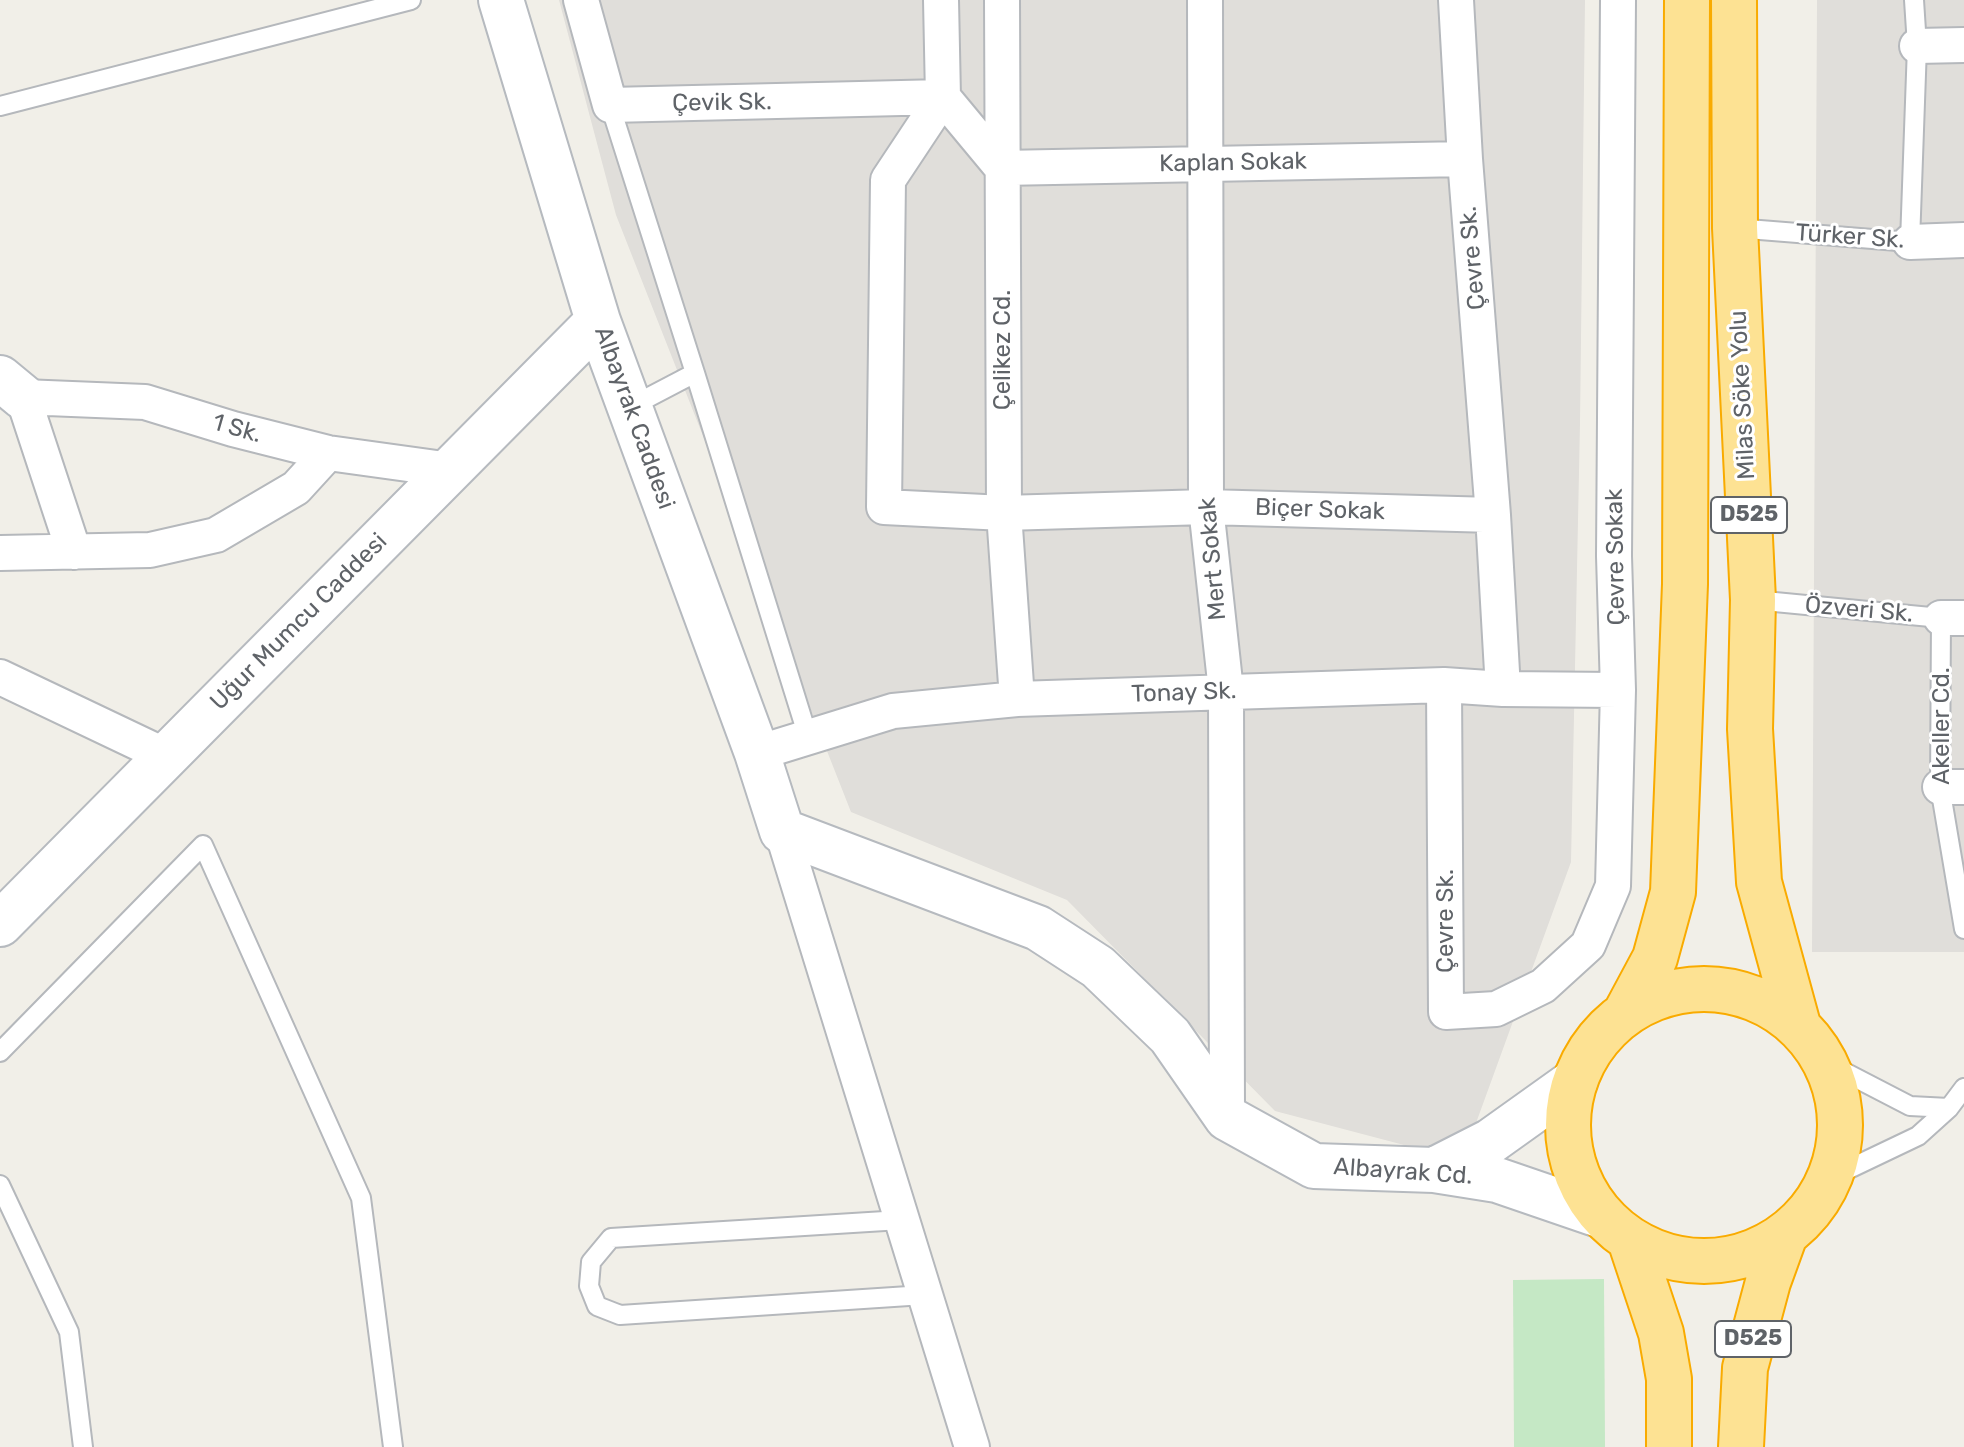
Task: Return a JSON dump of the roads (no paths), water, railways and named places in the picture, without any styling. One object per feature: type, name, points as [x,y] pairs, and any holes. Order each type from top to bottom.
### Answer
[{"type":"highway","name":"D525","points":[[1625,1014],[1655,958],[1673,892],[1685,584],[1687,0]]},
{"type":"highway","name":"Milas Söke Yolu","points":[[1734,0],[1735,228],[1753,600],[1750,729],[1759,882],[1798,1025]]},
{"type":"highway","points":[[1616,1228],[1668,1257],[1709,1262],[1749,1254],[1785,1235],[1812,1209],[1830,1178],[1839,1149],[1841,1119],[1836,1089],[1825,1062],[1798,1025],[1767,1004],[1732,991],[1694,989],[1658,997],[1625,1014],[1594,1044],[1575,1081],[1568,1116],[1570,1152],[1581,1186],[1616,1228],[1661,1333],[1669,1379],[1669,1447]]},
{"type":"highway","name":"D525","points":[[1741,1447],[1745,1368],[1768,1282],[1785,1235]]},
{"type":"street","name":"Albayrak Caddesi","points":[[501,0],[598,321],[757,753],[782,831]]},
{"type":"street","points":[[581,0],[610,105]]},
{"type":"street","points":[[941,0],[943,97],[1002,168]]},
{"type":"street","name":"Çelikez Cd.","points":[[1002,0],[1004,513],[1017,699]]},
{"type":"street","name":"Mert Sokak","points":[[1205,0],[1206,507],[1226,691],[1227,1118]]},
{"type":"street","name":"Çevre Sk.","points":[[1456,0],[1503,689]]},
{"type":"street","name":"Çevre Sokak","points":[[1446,1012],[1496,1009],[1543,986],[1588,945],[1613,886],[1618,690],[1614,556],[1618,0]]},
{"type":"street","points":[[1917,46],[1964,45]]},
{"type":"street","name":"Çevik Sk.","points":[[610,105],[943,97]]},
{"type":"street","name":"Biçer Sokak","points":[[943,97],[888,180],[884,507],[1004,513],[1206,507],[1493,515]]},
{"type":"street","name":"Kaplan Sokak","points":[[1002,168],[1465,159]]},
{"type":"street","name":"Türker Sk.","points":[[1910,242],[1964,240]]},
{"type":"street","name":"Uğur Mumcu Caddesi","points":[[2,920],[598,321]]},
{"type":"street","points":[[11,388],[74,552]]},
{"type":"street","name":"1 Sk.","points":[[11,388],[145,402],[328,453],[451,470]]},
{"type":"street","points":[[0,553],[150,550],[216,535],[296,488],[328,453]]},
{"type":"street","points":[[0,677],[166,756]]},
{"type":"street","name":"Çevre Sk.","points":[[1444,685],[1446,1012]]},
{"type":"street","name":"Tonay Sk.","points":[[757,753],[893,711],[1017,699],[1444,685],[1618,690]]},
{"type":"street","points":[[782,831],[972,1447]]},
{"type":"street","name":"Albayrak Cd.","points":[[782,831],[1038,928],[1098,967],[1170,1036],[1227,1118],[1314,1166],[1434,1170],[1497,1180],[1616,1228]]},
{"type":"street","points":[[1434,1170],[1491,1141],[1575,1081]]},
{"type":"lane","points":[[0,106],[411,0]]},
{"type":"lane","points":[[1910,242],[1917,46],[1914,0]]},
{"type":"lane","points":[[610,105],[808,737]]},
{"type":"lane","name":"Türker Sk.","points":[[1735,228],[1910,242]]},
{"type":"lane","points":[[630,407],[695,373]]},
{"type":"lane","name":"Özveri Sk.","points":[[1753,600],[1953,618]]},
{"type":"lane","name":"Akeller Cd.","points":[[1953,618],[1952,787],[1964,929]]},
{"type":"lane","points":[[0,1052],[203,845],[361,1198],[393,1447]]},
{"type":"lane","points":[[1825,1062],[1910,1106],[1949,1108]]},
{"type":"lane","points":[[1830,1178],[1918,1136],[1949,1108],[1964,1088]]},
{"type":"lane","points":[[0,1185],[69,1332],[83,1447]]},
{"type":"lane","points":[[901,1220],[611,1238],[591,1262],[589,1286],[597,1306],[620,1315],[924,1295]]}]
